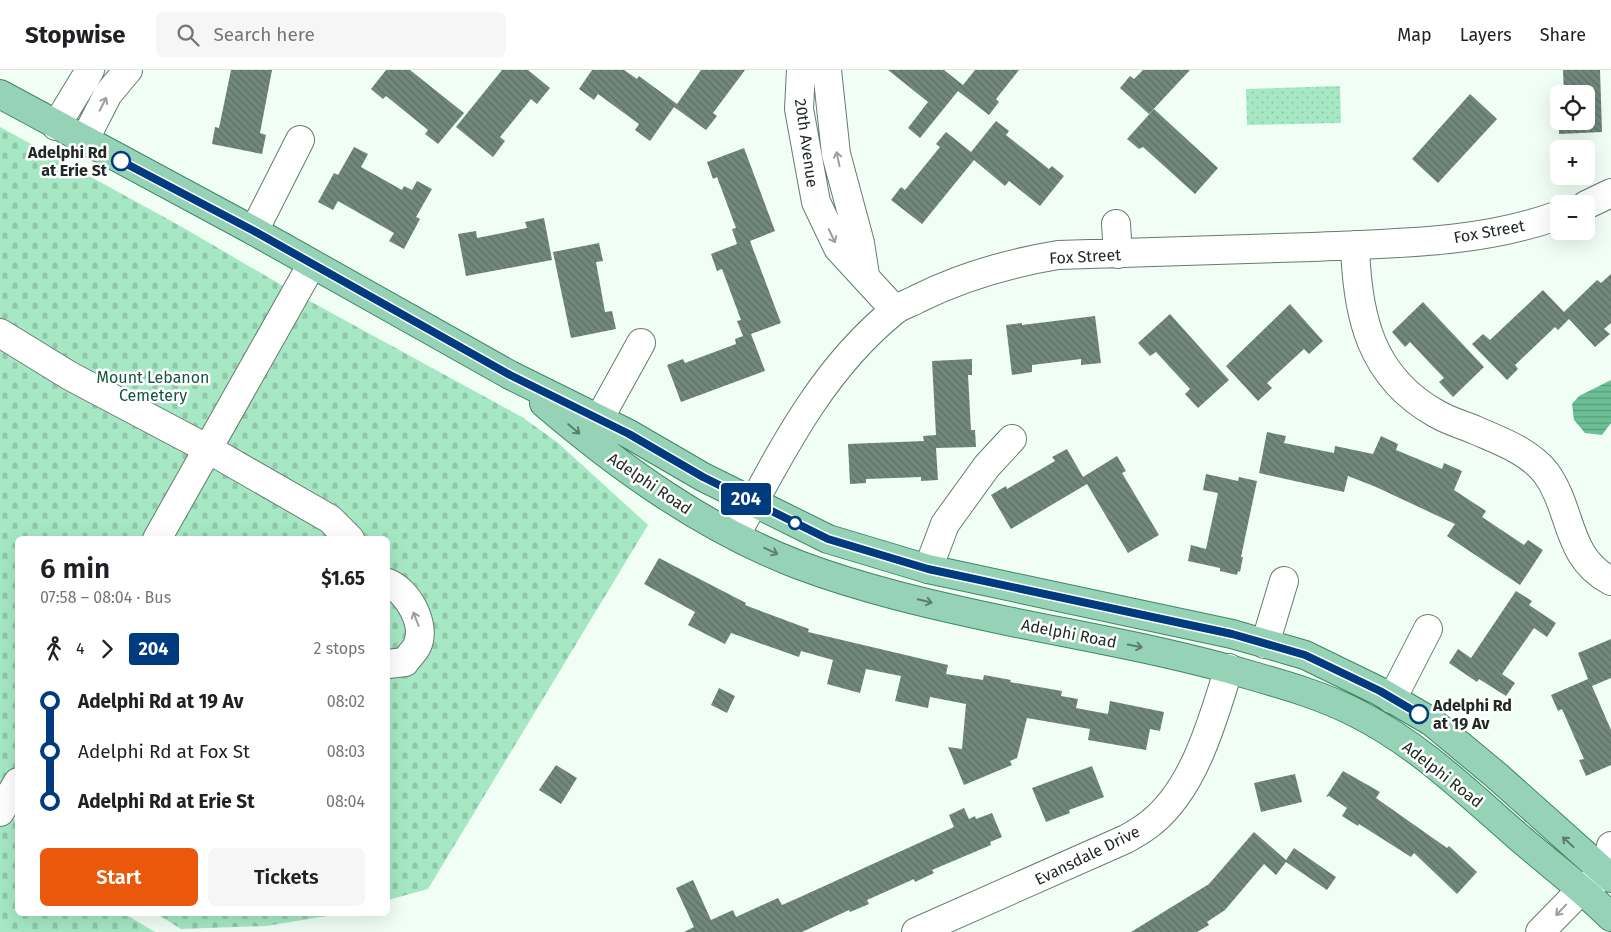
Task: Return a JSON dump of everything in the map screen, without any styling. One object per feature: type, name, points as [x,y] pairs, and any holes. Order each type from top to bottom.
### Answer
[{"type":"main road","name":"Adelphi Road","points":[[0,94],[56,126],[254,231],[510,375],[629,434],[703,477],[828,539],[928,569],[1232,634],[1305,655],[1392,699],[1439,728],[1498,776],[1609,874]]},
{"type":"main road","name":"Adelphi Road","points":[[510,375],[590,442],[677,504],[736,535],[798,564],[872,588],[997,619],[1143,647],[1229,668],[1294,687],[1356,713],[1454,778],[1517,836],[1582,889],[1611,918]]},
{"type":"street","points":[[56,126],[90,70]]},
{"type":"street","points":[[84,141],[108,94],[128,70]]},
{"type":"street","name":"20th Avenue","points":[[865,275],[860,243],[836,154],[828,78],[801,77],[799,109],[816,202],[838,248],[865,275],[895,310]]},
{"type":"street","points":[[254,231],[300,140]]},
{"type":"street","points":[[1595,201],[1611,193]]},
{"type":"street","name":"20th Avenue","points":[[816,202],[846,196]]},
{"type":"street","name":"Fox Street","points":[[736,535],[804,411],[858,345],[895,310],[934,291],[1027,260],[1058,256],[1355,245],[1467,237],[1541,213]]},
{"type":"street","points":[[1116,224],[1118,254]]},
{"type":"street","points":[[1355,245],[1360,310],[1384,367],[1408,394],[1437,414],[1525,453],[1546,473],[1558,496],[1580,552],[1598,574],[1611,582]]},
{"type":"street","points":[[159,536],[312,264]]},
{"type":"street","points":[[0,333],[70,376],[208,449],[330,519],[347,536]]},
{"type":"street","points":[[599,419],[641,343]]},
{"type":"street","points":[[928,569],[945,524],[987,466],[1012,439]]},
{"type":"street","points":[[1265,644],[1284,581]]},
{"type":"street","points":[[390,584],[408,600],[420,624],[417,645],[405,662],[390,664]]},
{"type":"street","points":[[1392,699],[1428,629]]},
{"type":"street","name":"Evansdale Drive","points":[[927,930],[1126,840],[1153,822],[1175,796],[1198,759],[1210,729],[1229,668]]},
{"type":"street","points":[[0,812],[15,787]]},
{"type":"street","points":[[1540,932],[1582,889],[1609,874],[1611,846]]},
{"type":"green space","points":[[1340,86],[1341,123],[1247,125],[1246,89]]},
{"type":"green space","name":"Mount Lebanon Cemetery","points":[[0,127],[182,227],[295,293],[522,417],[557,442],[648,525],[428,889],[390,899],[390,536],[15,536],[15,807],[0,791]]},
{"type":"green space","points":[[0,806],[15,820],[15,916],[128,916],[155,932],[0,932]]},
{"type":"green space","points":[[160,916],[327,916],[266,926],[181,929]]},
{"type":"shaded area","points":[[1611,380],[1611,423],[1602,435],[1585,433],[1574,420],[1572,404],[1579,396]]},
{"type":"building","points":[[231,70],[272,70],[260,133],[266,135],[262,154],[212,144],[215,127],[219,128]]},
{"type":"building","points":[[386,70],[410,70],[464,113],[438,144],[425,134],[428,130],[386,96],[383,99],[371,89]]},
{"type":"building","points":[[502,70],[528,70],[550,88],[537,104],[531,99],[500,137],[505,141],[493,157],[456,127]]},
{"type":"building","points":[[592,70],[624,70],[637,79],[639,76],[677,104],[701,70],[745,70],[713,113],[717,116],[706,130],[674,107],[650,141],[635,130],[639,124],[598,94],[594,100],[579,89]]},
{"type":"building","points":[[888,70],[944,70],[963,85],[975,70],[1019,70],[996,99],[999,102],[989,115],[958,91],[920,138],[908,128],[928,102]]},
{"type":"building","points":[[1143,70],[1190,70],[1149,114],[1120,88],[1130,76],[1134,79]]},
{"type":"building","points":[[1563,70],[1600,70],[1602,132],[1559,134],[1559,130],[1595,130],[1595,85],[1564,85]]},
{"type":"building","points":[[1470,94],[1497,119],[1438,183],[1412,159]]},
{"type":"building","points":[[1154,109],[1218,168],[1195,194],[1143,147],[1139,149],[1127,139]]},
{"type":"building","points":[[996,121],[1009,131],[1006,135],[1049,169],[1052,166],[1064,176],[1040,206],[1009,181],[1005,186],[974,160],[922,224],[891,200],[901,187],[905,190],[940,147],[936,144],[946,132],[971,152]]},
{"type":"building","points":[[354,147],[368,154],[361,167],[402,190],[404,186],[412,190],[417,181],[432,189],[416,217],[420,219],[404,249],[389,241],[394,233],[338,201],[333,210],[318,202],[334,173],[338,175]]},
{"type":"building","points":[[744,148],[775,231],[750,241],[781,323],[751,334],[765,371],[681,402],[667,365],[683,359],[685,363],[736,344],[735,339],[743,336],[737,321],[741,320],[722,269],[717,271],[711,254],[737,244],[732,229],[736,228],[717,177],[713,179],[707,162]]},
{"type":"building","points":[[544,218],[552,260],[466,276],[458,234],[476,231],[477,238],[527,228],[525,222]]},
{"type":"building","points":[[599,243],[603,261],[596,262],[605,312],[612,311],[616,329],[571,338],[553,252]]},
{"type":"building","points":[[1611,274],[1611,323],[1604,329],[1610,334],[1595,347],[1569,319],[1558,330],[1555,327],[1515,365],[1518,369],[1507,380],[1472,344],[1483,334],[1490,340],[1543,290],[1564,312],[1597,280],[1601,283]]},
{"type":"building","points":[[1423,302],[1484,367],[1453,397],[1439,382],[1444,378],[1410,342],[1405,347],[1392,332]]},
{"type":"building","points":[[1290,304],[1323,341],[1309,354],[1304,349],[1267,383],[1272,388],[1258,401],[1226,366]]},
{"type":"building","points":[[1170,314],[1229,380],[1198,408],[1185,394],[1190,389],[1156,352],[1150,356],[1138,343]]},
{"type":"building","points":[[1095,316],[1101,363],[1081,365],[1081,359],[1032,365],[1032,372],[1012,375],[1006,325],[1022,323],[1022,325]]},
{"type":"building","points":[[972,359],[972,375],[968,375],[971,430],[975,430],[976,447],[936,448],[938,480],[921,481],[921,477],[866,479],[866,483],[850,484],[848,444],[924,441],[923,436],[936,435],[932,361]]},
{"type":"building","points":[[1267,432],[1286,436],[1284,443],[1334,453],[1335,446],[1373,454],[1381,436],[1398,444],[1396,450],[1442,469],[1444,463],[1462,471],[1454,490],[1486,511],[1482,517],[1524,545],[1528,540],[1543,550],[1520,585],[1447,536],[1455,524],[1376,487],[1348,476],[1344,492],[1259,473]]},
{"type":"building","points":[[1067,449],[1083,477],[1117,456],[1126,471],[1122,473],[1159,535],[1128,553],[1087,484],[1011,529],[991,495],[1006,486],[1007,489],[1055,461],[1052,457]]},
{"type":"building","points":[[1206,474],[1238,481],[1239,477],[1257,481],[1241,557],[1243,557],[1240,572],[1238,571],[1237,575],[1220,571],[1220,568],[1188,561],[1191,545],[1206,549],[1218,493],[1203,490]]},
{"type":"building","points":[[659,558],[746,603],[745,605],[809,629],[808,632],[948,665],[946,674],[983,680],[984,675],[1011,680],[1010,682],[1062,691],[1061,696],[1078,699],[1076,708],[1108,714],[1110,701],[1164,712],[1160,731],[1150,729],[1146,750],[1088,740],[1090,729],[1027,718],[1017,758],[1010,761],[1012,765],[964,785],[948,747],[962,749],[966,704],[930,697],[928,708],[895,701],[901,676],[866,669],[860,693],[827,684],[833,660],[801,651],[799,657],[731,633],[725,644],[688,625],[695,612],[644,584]]},
{"type":"building","points":[[1516,591],[1532,601],[1529,605],[1556,623],[1547,637],[1534,628],[1502,674],[1515,683],[1506,696],[1479,679],[1477,682],[1449,663],[1458,649],[1471,658]]},
{"type":"building","points":[[1611,639],[1611,678],[1592,686],[1611,730],[1611,765],[1586,776],[1579,760],[1584,759],[1562,709],[1558,711],[1551,695],[1588,679],[1578,653]]},
{"type":"building","points":[[719,688],[735,696],[727,713],[711,705]]},
{"type":"building","points":[[556,765],[577,778],[561,804],[539,790]]},
{"type":"building","points":[[1092,766],[1104,797],[1069,810],[1070,813],[1046,822],[1032,788]]},
{"type":"building","points":[[1343,771],[1380,792],[1376,798],[1447,848],[1449,846],[1477,872],[1457,894],[1414,853],[1411,857],[1359,824],[1358,826],[1342,816],[1347,808],[1329,796],[1326,797]]},
{"type":"building","points":[[1295,774],[1302,802],[1261,812],[1254,783]]},
{"type":"building","points":[[964,808],[969,819],[975,816],[976,819],[992,813],[1002,837],[990,842],[991,845],[932,870],[934,873],[915,882],[914,879],[867,900],[869,904],[850,912],[849,910],[802,932],[684,932],[694,927],[676,888],[693,880],[711,920],[733,910],[736,917],[778,898],[782,905],[954,827],[949,815]]},
{"type":"building","points":[[1254,832],[1286,860],[1294,848],[1336,877],[1327,890],[1286,862],[1276,875],[1264,864],[1225,910],[1207,922],[1209,925],[1197,932],[1131,932],[1209,884]]},
{"type":"bus line","name":"204","points":[[121,161],[254,231],[510,375],[629,434],[703,477],[828,539],[928,569],[1139,616],[1232,634],[1305,655],[1380,691],[1419,714]]},
{"type":"place","name":"Adelphi Rd at Erie St","points":[[121,161]]},
{"type":"place","name":"Adelphi Rd at 19 Av","points":[[1419,714]]}]
